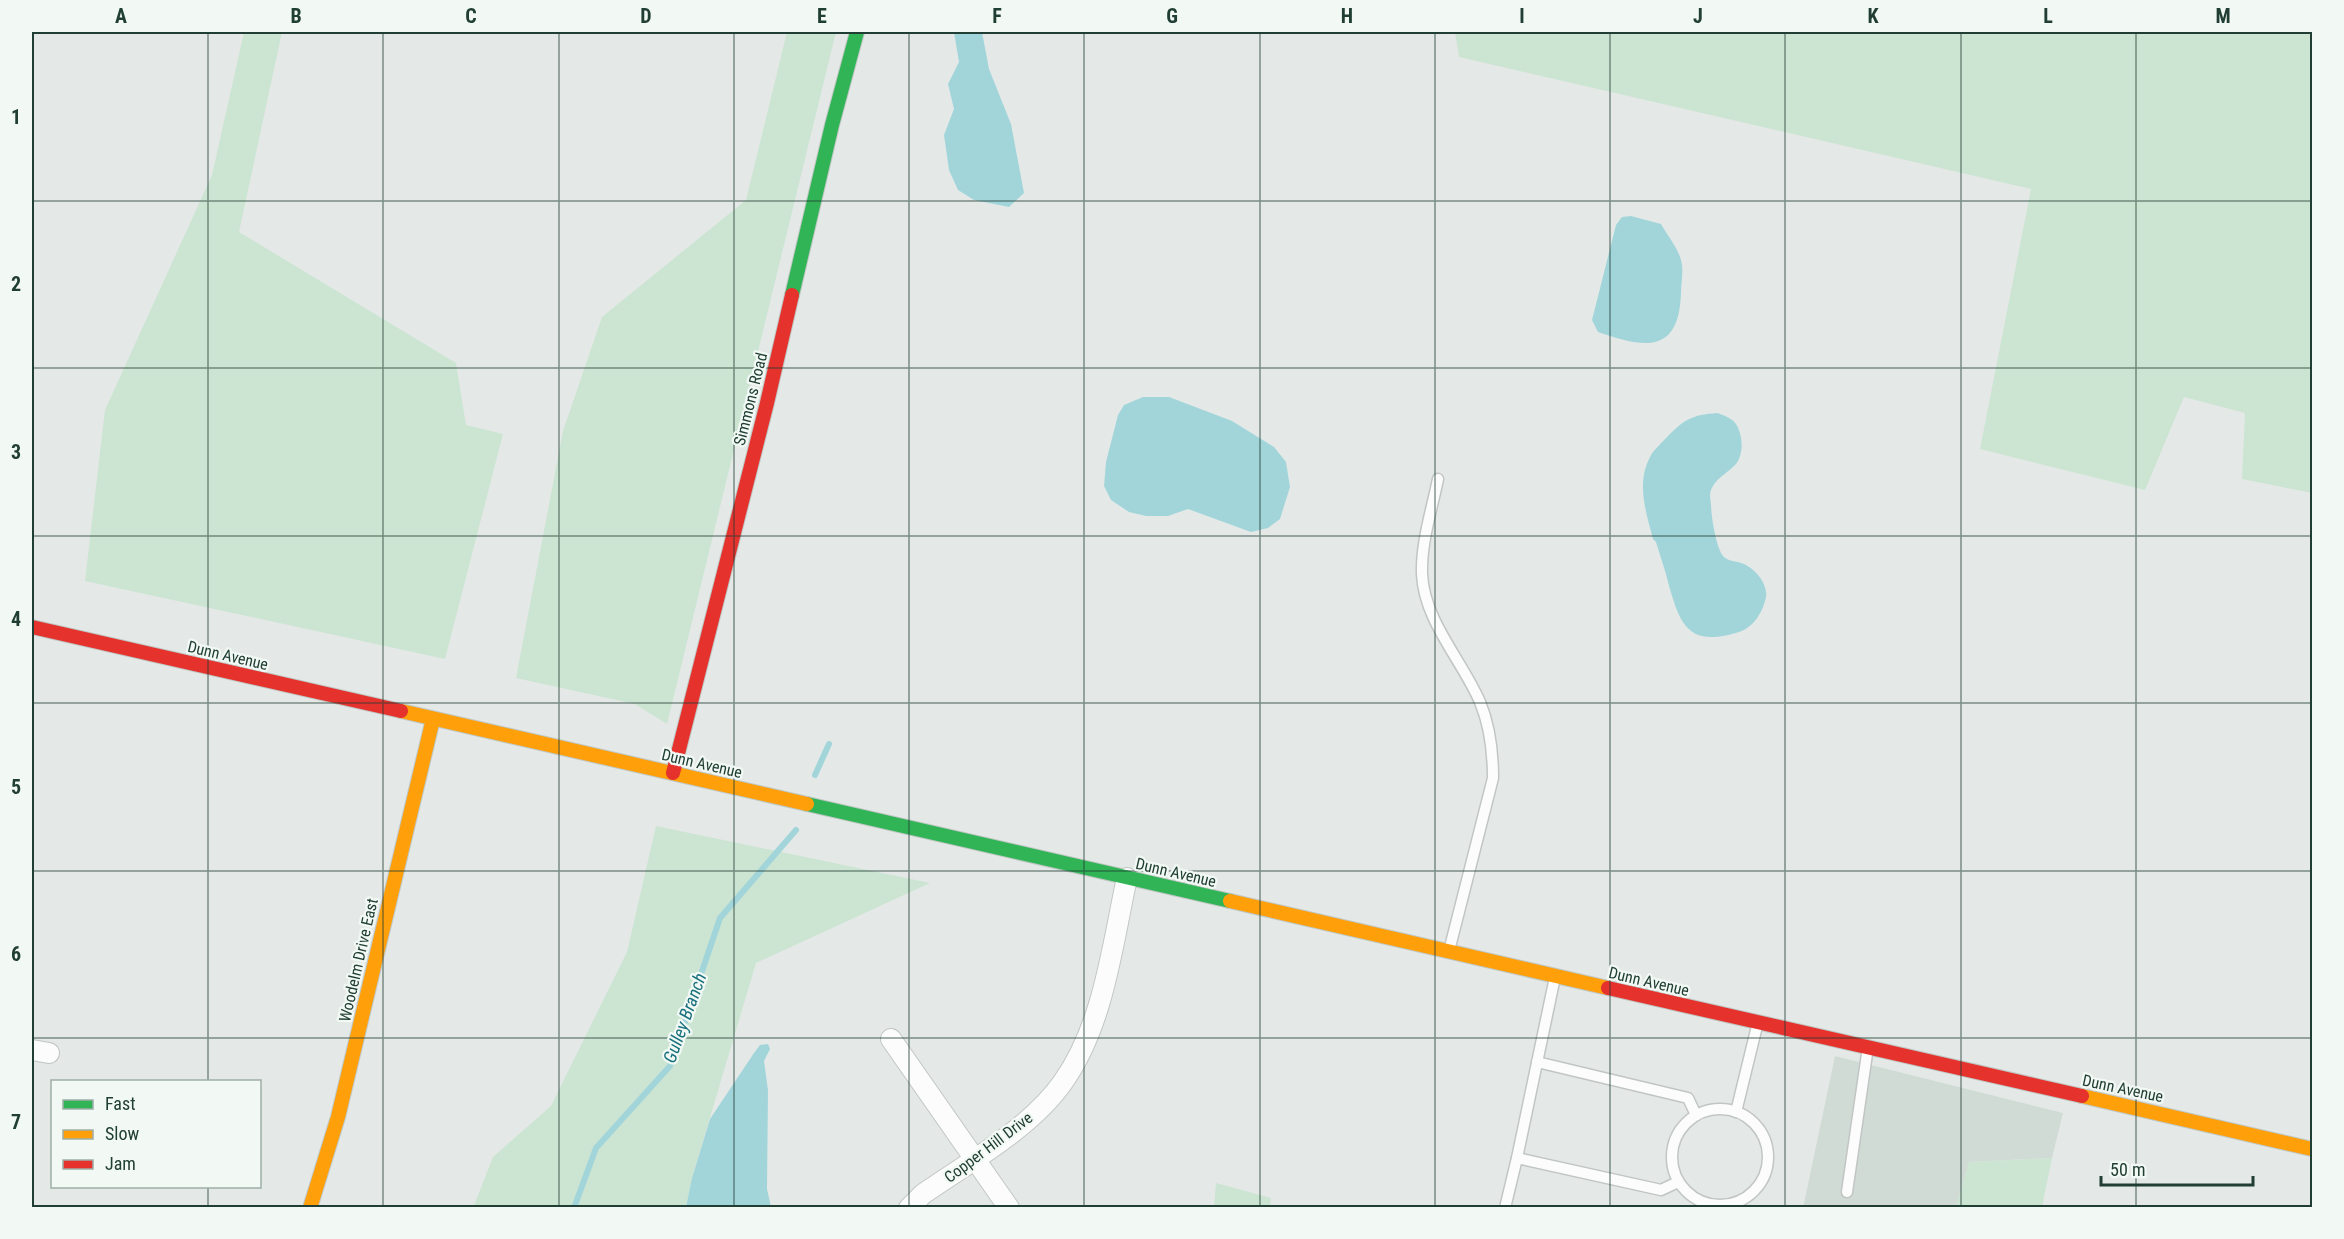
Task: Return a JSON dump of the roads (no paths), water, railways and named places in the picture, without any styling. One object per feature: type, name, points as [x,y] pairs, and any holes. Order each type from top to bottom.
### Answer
[{"type":"main road","name":"Simmons Road","points":[[673,773],[767,403],[832,125],[857,32]]},
{"type":"main road","name":"Dunn Avenue","points":[[32,627],[2313,1149]]},
{"type":"main road","name":"Woodelm Drive East","points":[[310,1208],[338,1117],[433,719]]},
{"type":"street","name":"Copper Hill Drive","points":[[909,1208],[923,1194],[1028,1120],[1062,1084],[1083,1048],[1098,1007],[1127,878]]},
{"type":"street","points":[[891,1040],[1009,1208]]},
{"type":"lane","points":[[1438,479],[1426,532],[1422,574],[1429,604],[1480,702],[1493,748],[1493,778],[1448,952]]},
{"type":"lane","points":[[1505,1208],[1555,977]]},
{"type":"lane","points":[[1736,1112],[1758,1022]]},
{"type":"lane","points":[[1847,1192],[1868,1046]]},
{"type":"lane","points":[[1537,1062],[1688,1098],[1696,1115]]},
{"type":"lane","points":[[1726,1109],[1736,1112],[1754,1122],[1763,1134],[1768,1150],[1768,1166],[1762,1182],[1752,1195],[1737,1203],[1720,1206],[1704,1203],[1689,1195],[1678,1182],[1673,1167],[1672,1152],[1676,1137],[1684,1124],[1696,1115],[1710,1110],[1726,1109]]},
{"type":"lane","points":[[1517,1158],[1661,1190],[1678,1182]]},
{"type":"water","points":[[954,32],[982,32],[989,69],[1011,124],[1024,193],[1009,207],[974,200],[958,190],[949,170],[944,135],[954,109],[948,84],[959,62]]},
{"type":"water","points":[[1631,216],[1661,224],[1680,255],[1682,264],[1679,313],[1674,328],[1666,337],[1656,342],[1630,341],[1598,332],[1592,320],[1616,225],[1622,217]]},
{"type":"water","points":[[1143,397],[1169,397],[1232,421],[1274,447],[1286,462],[1290,487],[1280,519],[1268,528],[1251,532],[1188,509],[1168,516],[1146,516],[1129,512],[1111,500],[1104,486],[1106,462],[1118,415],[1124,405]]},
{"type":"water","points":[[1717,413],[1730,418],[1736,424],[1742,444],[1739,460],[1711,490],[1716,540],[1724,557],[1746,565],[1759,576],[1765,586],[1766,597],[1763,608],[1749,627],[1739,632],[1708,637],[1697,635],[1689,629],[1677,610],[1656,542],[1653,539],[1645,508],[1643,488],[1650,457],[1668,436],[1690,419]]},
{"type":"water","points":[[768,1044],[770,1049],[764,1061],[768,1090],[767,1189],[771,1207],[686,1207],[692,1178],[710,1119],[760,1045]]},
{"type":"waterway","name":"Gulley Branch","points":[[815,775],[829,744]]},
{"type":"waterway","name":"Gulley Branch","points":[[574,1208],[596,1148],[670,1066],[720,918],[796,830]]}]
